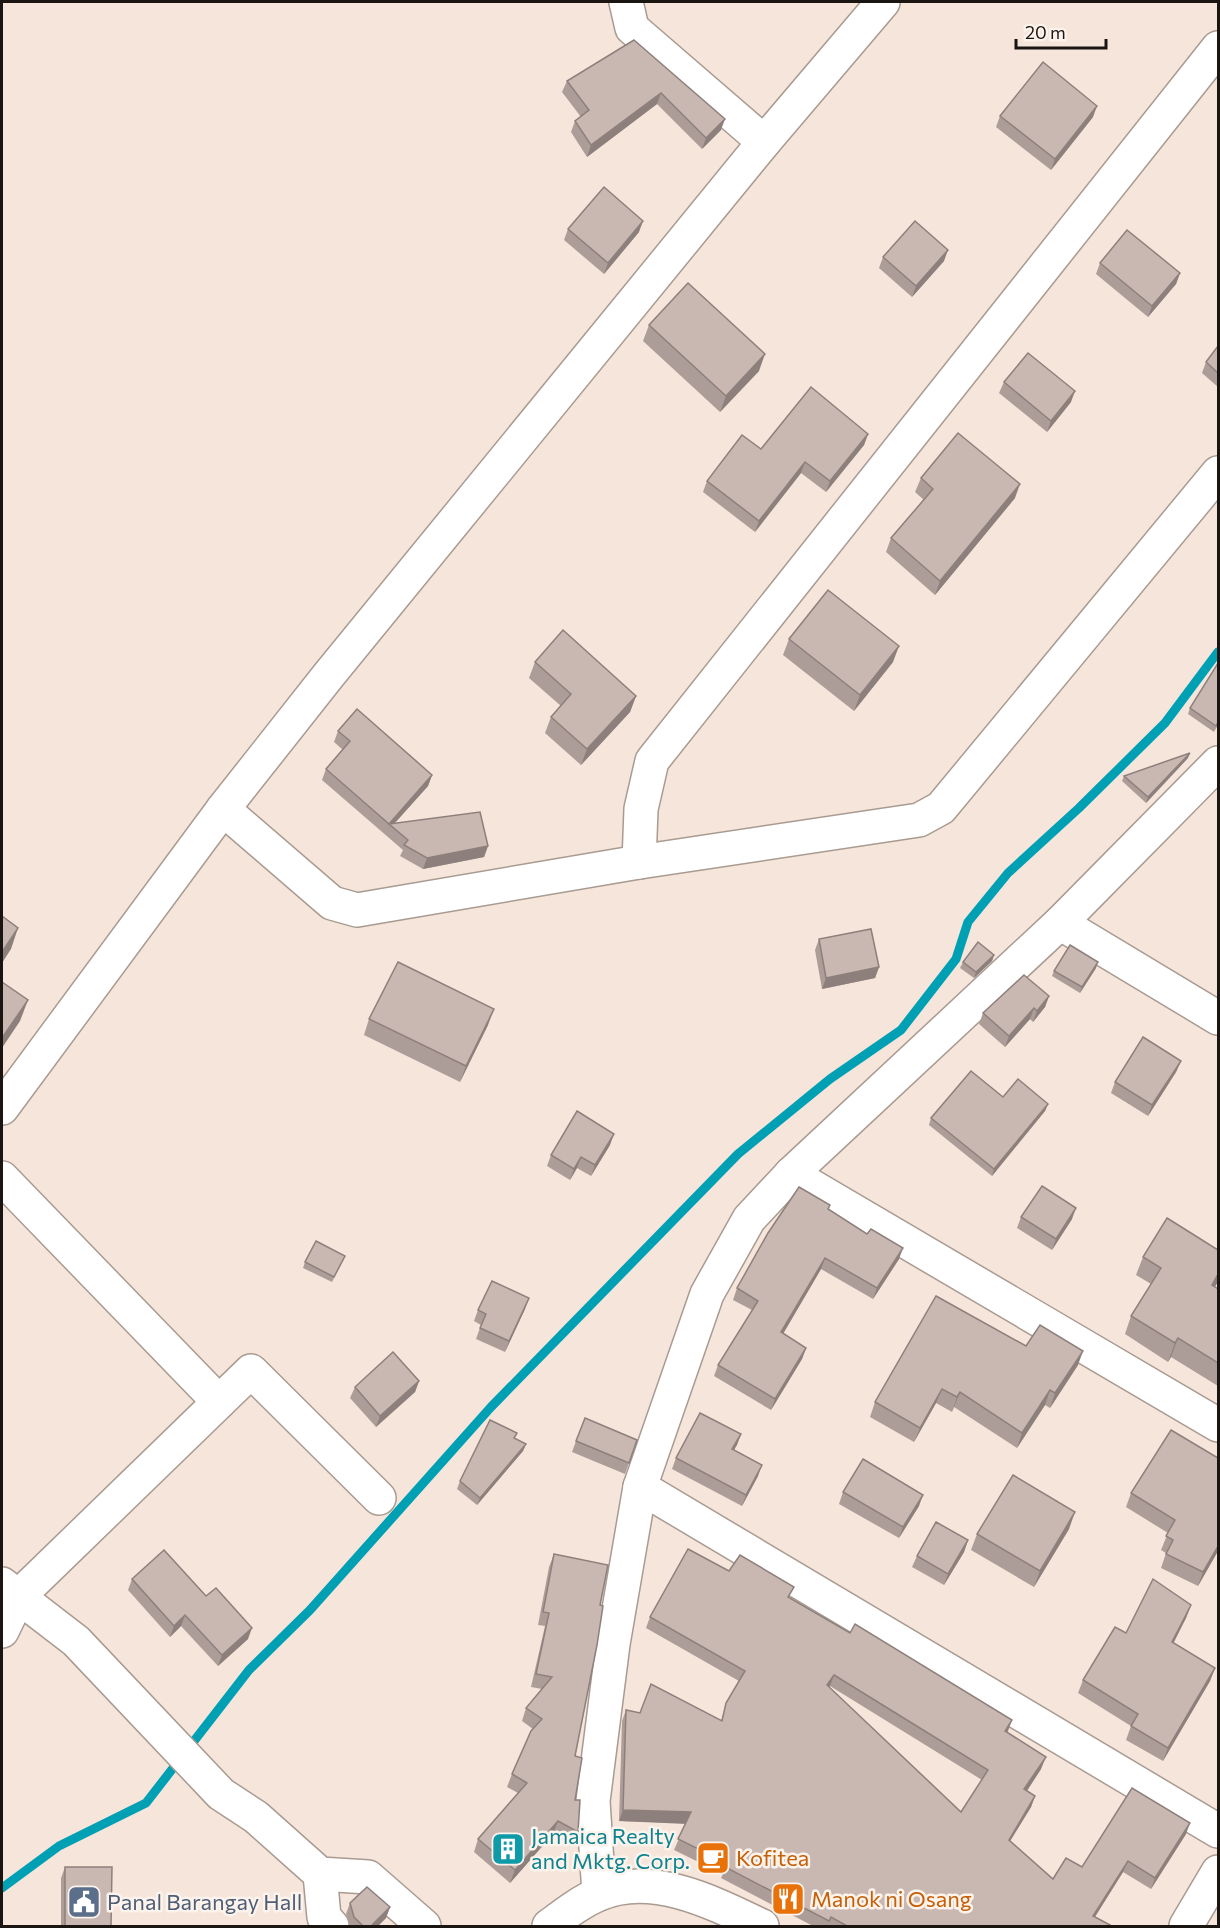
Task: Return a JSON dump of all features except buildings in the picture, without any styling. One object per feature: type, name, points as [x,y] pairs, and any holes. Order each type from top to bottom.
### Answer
[{"type":"street","points":[[626,2],[632,28],[764,142]]},
{"type":"street","points":[[2,1108],[223,808],[764,142],[883,2]]},
{"type":"street","points":[[639,862],[642,809],[652,761],[1218,48]]},
{"type":"street","points":[[223,808],[332,903],[357,910],[639,862],[920,820],[941,808],[1218,473]]},
{"type":"street","points":[[599,1894],[593,1800],[613,1644],[640,1486],[707,1294],[749,1219],[791,1174],[1060,923],[1218,763]]},
{"type":"street","points":[[1060,923],[1218,1018]]},
{"type":"street","points":[[791,1174],[1218,1425]]},
{"type":"street","points":[[2,1178],[219,1402]]},
{"type":"street","points":[[2,1631],[10,1590],[251,1371],[379,1498]]},
{"type":"street","points":[[640,1486],[1218,1832]]},
{"type":"street","points":[[10,1590],[76,1641],[221,1794],[256,1816],[320,1874],[368,1877],[424,1926]]},
{"type":"street","points":[[1186,1926],[1218,1872]]},
{"type":"street","points":[[320,1874],[324,1917],[332,1926]]},
{"type":"street","points":[[549,1926],[575,1906],[599,1894],[632,1887],[684,1893],[762,1926]]},
{"type":"waterway","points":[[2,1888],[59,1846],[146,1803],[249,1670],[310,1610],[491,1407],[738,1154],[830,1079],[901,1030],[956,959],[968,922],[1008,873],[1079,808],[1165,723],[1218,652]]},
{"type":"place","name":"Jamaica Realty and Mktg. Corp.","points":[[508,1849]]},
{"type":"place","name":"Kofitea","points":[[713,1858]]},
{"type":"place","name":"Manok ni Osang","points":[[788,1899]]},
{"type":"place","name":"Panal Barangay Hall","points":[[84,1902]]}]
